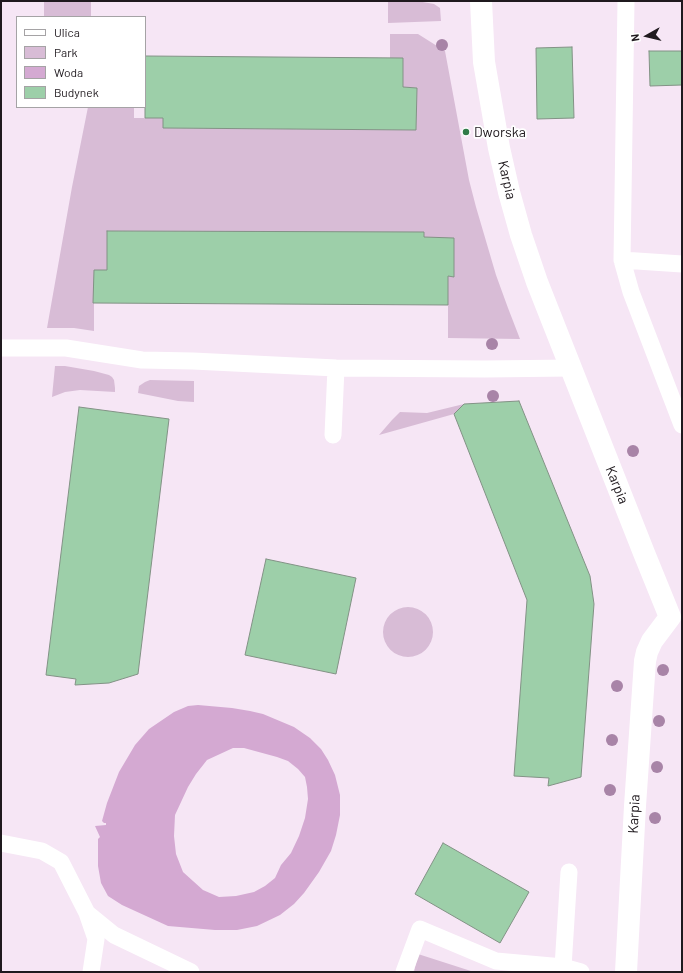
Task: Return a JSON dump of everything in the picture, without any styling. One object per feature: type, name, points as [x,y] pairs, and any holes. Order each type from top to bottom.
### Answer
[{"type":"street","name":"Karpia","points":[[481,1],[484,62],[499,148],[521,235],[537,282],[644,553],[676,619],[652,640],[645,661],[634,806],[626,972]]},
{"type":"lane","points":[[626,1],[622,260],[631,292],[682,425]]},
{"type":"lane","points":[[622,260],[682,264]]},
{"type":"lane","points":[[1,348],[66,348],[142,360],[336,368],[571,368]]},
{"type":"lane","points":[[333,435],[336,368]]},
{"type":"lane","points":[[1,843],[42,852],[61,862],[87,913],[96,939],[91,972]]},
{"type":"lane","points":[[563,967],[569,872]]},
{"type":"lane","points":[[87,913],[114,935],[191,972]]},
{"type":"lane","points":[[404,972],[420,929],[496,962],[563,967],[581,972]]},
{"type":"green space","points":[[44,1],[91,1],[91,16],[44,16]]},
{"type":"green space","points":[[388,1],[417,1],[434,4],[440,8],[441,21],[388,23]]},
{"type":"green space","points":[[390,34],[418,34],[445,51],[469,180],[476,207],[496,275],[520,339],[448,338],[448,276],[453,277],[424,242],[424,232],[406,232],[406,242],[255,231],[255,241],[237,232],[107,231],[107,270],[94,270],[94,331],[74,328],[47,328],[88,108],[134,108],[134,118],[163,118],[163,128],[416,130],[417,88],[403,87],[403,58],[399,58],[399,61],[390,61]]},
{"type":"green space","points":[[55,366],[65,366],[109,375],[114,380],[115,392],[80,390],[65,392],[52,397]]},
{"type":"green space","points":[[150,380],[194,381],[194,402],[178,401],[138,393],[139,386]]},
{"type":"green space","points":[[464,404],[454,414],[379,435],[400,412],[427,413]]},
{"type":"green space","points":[[408,607],[417,609],[426,614],[431,623],[433,632],[431,641],[426,650],[417,655],[408,657],[399,655],[390,650],[385,641],[383,632],[385,623],[390,614],[399,609]]},
{"type":"green space","points":[[418,954],[474,972],[414,972]]},
{"type":"water","points":[[198,705],[250,711],[263,714],[294,727],[310,738],[321,749],[335,775],[340,795],[340,815],[331,851],[319,872],[294,904],[280,915],[257,926],[237,930],[215,930],[168,926],[122,905],[108,896],[101,883],[98,866],[98,839],[100,837],[95,826],[106,825],[106,823],[102,821],[119,772],[135,745],[149,729],[174,712],[188,706]],"holes":[[[233,748],[244,748],[288,761],[305,777],[308,799],[305,818],[291,853],[281,865],[275,878],[254,892],[236,896],[219,897],[203,890],[183,872],[176,854],[174,836],[175,815],[188,787],[207,760]]]},
{"type":"building","points":[[572,47],[574,118],[537,119],[536,48]]},
{"type":"building","points":[[649,51],[682,51],[682,85],[650,86]]},
{"type":"building","points":[[146,56],[403,58],[403,87],[417,88],[416,130],[163,128],[163,118],[145,118]]},
{"type":"building","points":[[107,231],[424,232],[424,237],[454,238],[454,277],[448,276],[448,305],[93,303],[94,270],[107,270]]},
{"type":"building","points":[[519,401],[590,576],[594,604],[581,777],[548,786],[549,778],[514,776],[527,600],[454,414],[464,404]]},
{"type":"building","points":[[79,407],[169,419],[138,674],[109,683],[75,685],[76,679],[46,675]]},
{"type":"building","points":[[266,559],[356,578],[336,674],[245,655]]},
{"type":"building","points":[[443,843],[529,892],[500,943],[415,894]]},
{"type":"place","name":"Dworska","points":[[466,132]]}]
